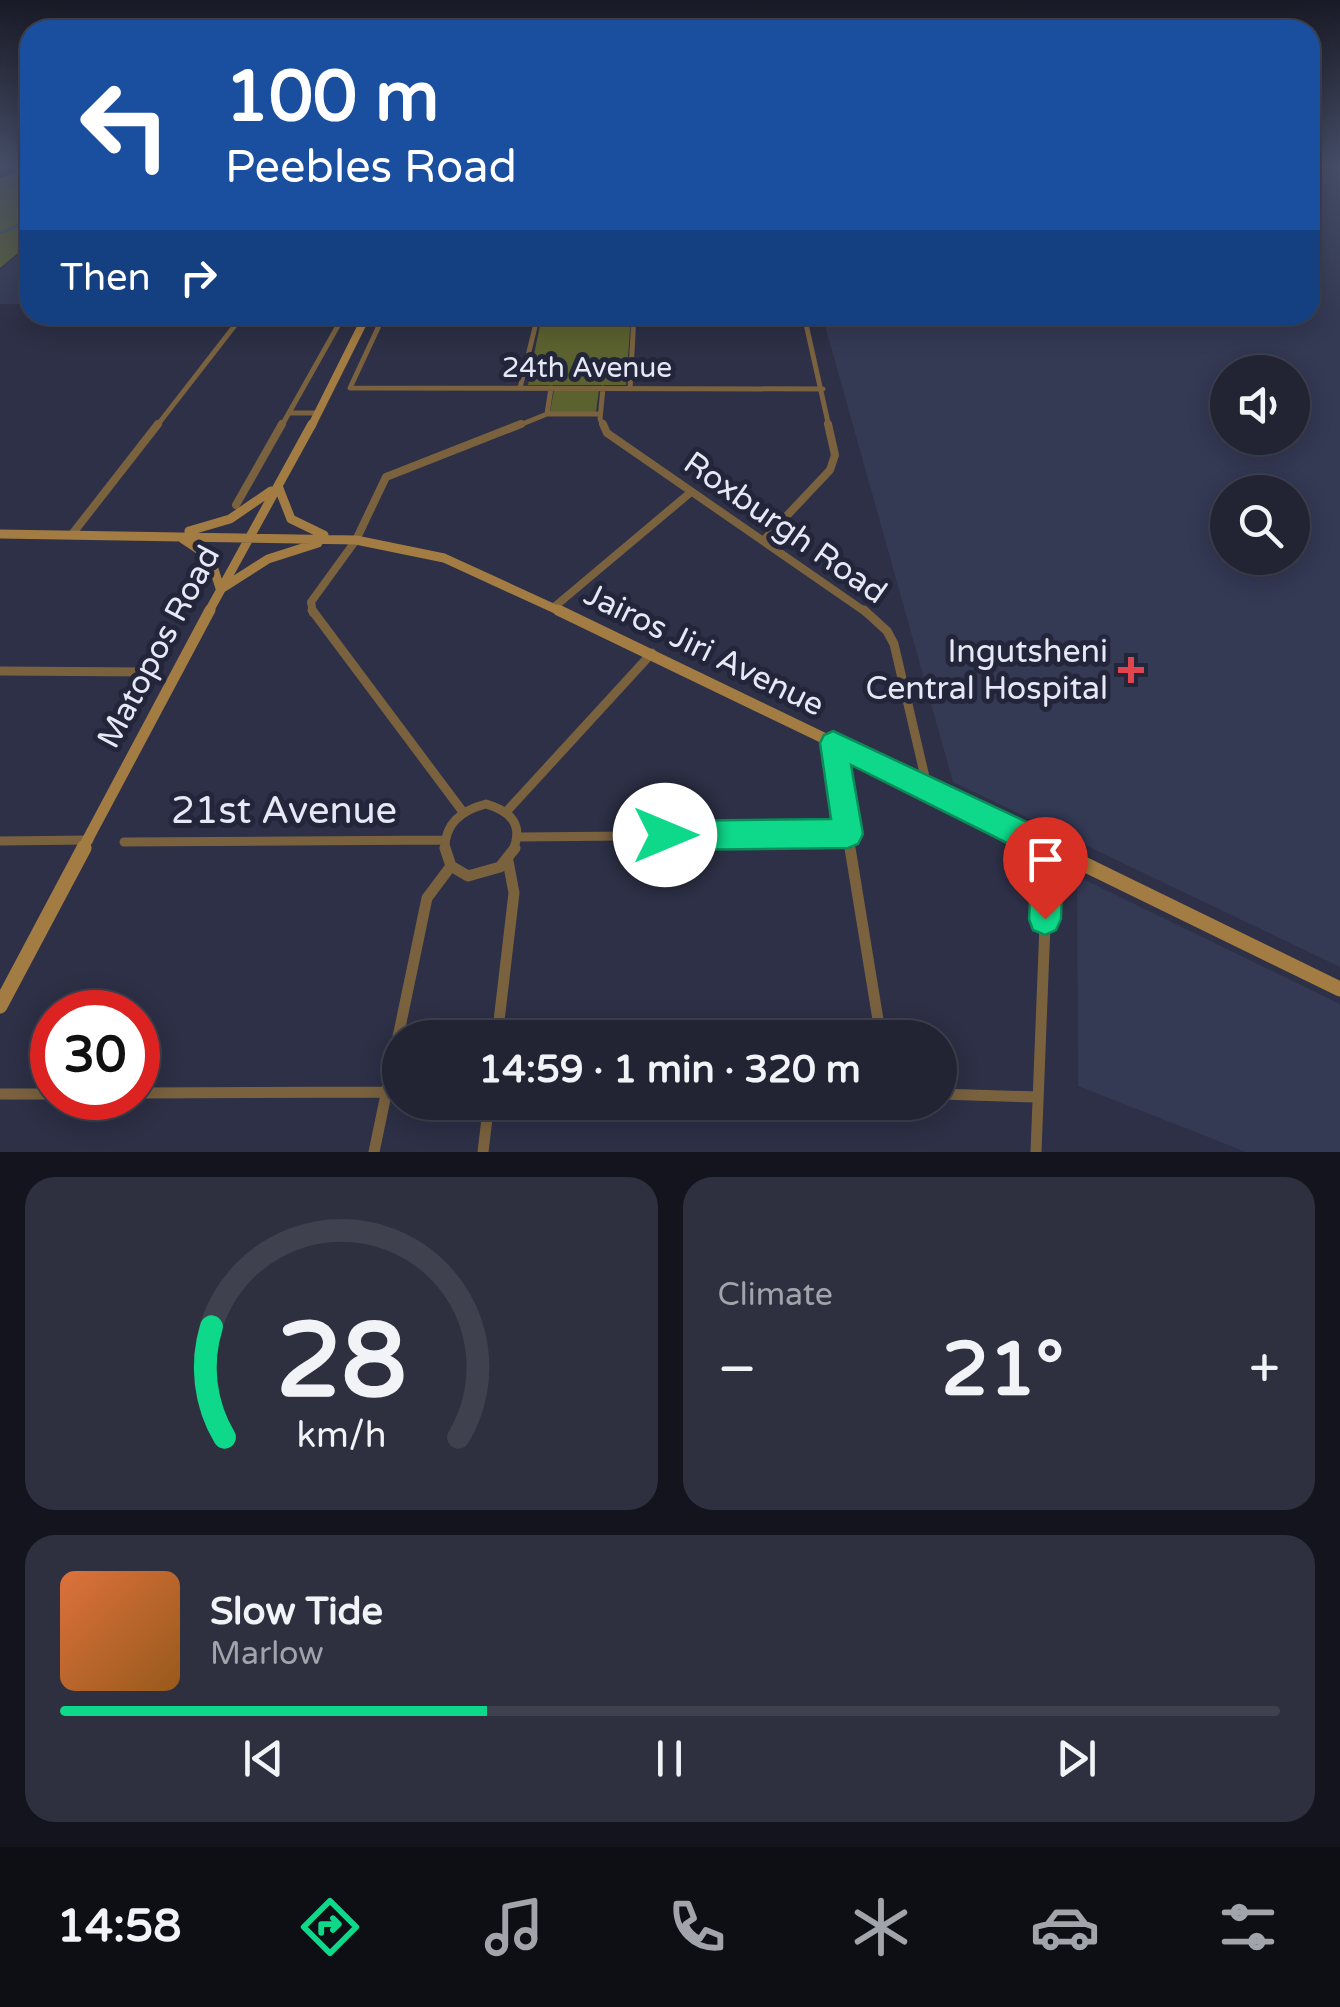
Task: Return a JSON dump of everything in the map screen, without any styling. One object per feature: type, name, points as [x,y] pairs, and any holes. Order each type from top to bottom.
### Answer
[{"type":"main road","name":"Matopos Road","points":[[0,1006],[362,325]]},
{"type":"main road","points":[[174,535],[230,519],[277,486],[291,519],[334,539]]},
{"type":"main road","name":"Jairos Jiri Avenue","points":[[0,534],[356,540],[444,558],[652,653],[1340,989]]},
{"type":"main road","points":[[174,535],[204,547],[213,559],[220,589],[268,559],[334,539]]},
{"type":"street","points":[[73,534],[235,325]]},
{"type":"street","points":[[236,505],[338,325]]},
{"type":"street","name":"24th Avenue","points":[[380,325],[350,388],[823,389]]},
{"type":"street","points":[[520,388],[535,325]]},
{"type":"street","points":[[630,388],[634,325]]},
{"type":"street","points":[[764,540],[834,462],[836,447],[806,325]]},
{"type":"street","points":[[547,414],[551,388]]},
{"type":"street","points":[[463,812],[313,614],[311,602],[356,540],[390,474],[547,414],[600,414],[603,388]]},
{"type":"street","points":[[289,413],[318,413]]},
{"type":"street","name":"Roxburgh Road","points":[[600,414],[608,433],[860,607],[887,631],[894,644],[928,790]]},
{"type":"street","points":[[553,608],[690,492]]},
{"type":"street","points":[[508,811],[652,653]]},
{"type":"street","points":[[0,670],[147,672]]},
{"type":"street","points":[[833,743],[878,1020]]},
{"type":"street","points":[[401,1020],[428,898],[450,866],[444,840],[450,824],[463,812],[486,804],[508,811],[516,822],[519,837],[508,861],[514,893],[499,1020]]},
{"type":"street","points":[[519,837],[848,834]]},
{"type":"street","points":[[0,841],[88,840]]},
{"type":"street","name":"21st Avenue","points":[[124,842],[444,840]]},
{"type":"street","points":[[1036,1152],[1048,848]]},
{"type":"street","points":[[450,866],[468,876],[478,876],[508,861]]},
{"type":"street","points":[[160,1093],[382,1092]]},
{"type":"street","points":[[0,1094],[30,1094]]},
{"type":"street","points":[[957,1095],[1036,1097]]},
{"type":"street","points":[[374,1152],[382,1112]]},
{"type":"street","points":[[483,1152],[487,1120]]},
{"type":"shaded area","name":"Ingutsheni Central Hospital","points":[[1320,219],[1340,219],[1340,967],[953,782],[825,325],[1320,325]]},
{"type":"shaded area","points":[[20,253],[20,304],[0,304],[0,270]]},
{"type":"shaded area","points":[[1077,876],[1340,1004],[1340,1152],[1246,1152],[1078,1086]]},
{"type":"green space","points":[[0,219],[20,219],[20,251],[0,268]]},
{"type":"green space","points":[[540,325],[630,325],[626,385],[528,385]]},
{"type":"green space","points":[[554,390],[599,390],[596,412],[550,412]]},
{"type":"waterway","points":[[0,233],[20,224]]},
{"type":"place","name":"Ingutsheni Central Hospital","points":[[1131,670]]},
{"type":"route","points":[[665,835],[848,834],[833,743],[1048,848],[1045,919]]}]
